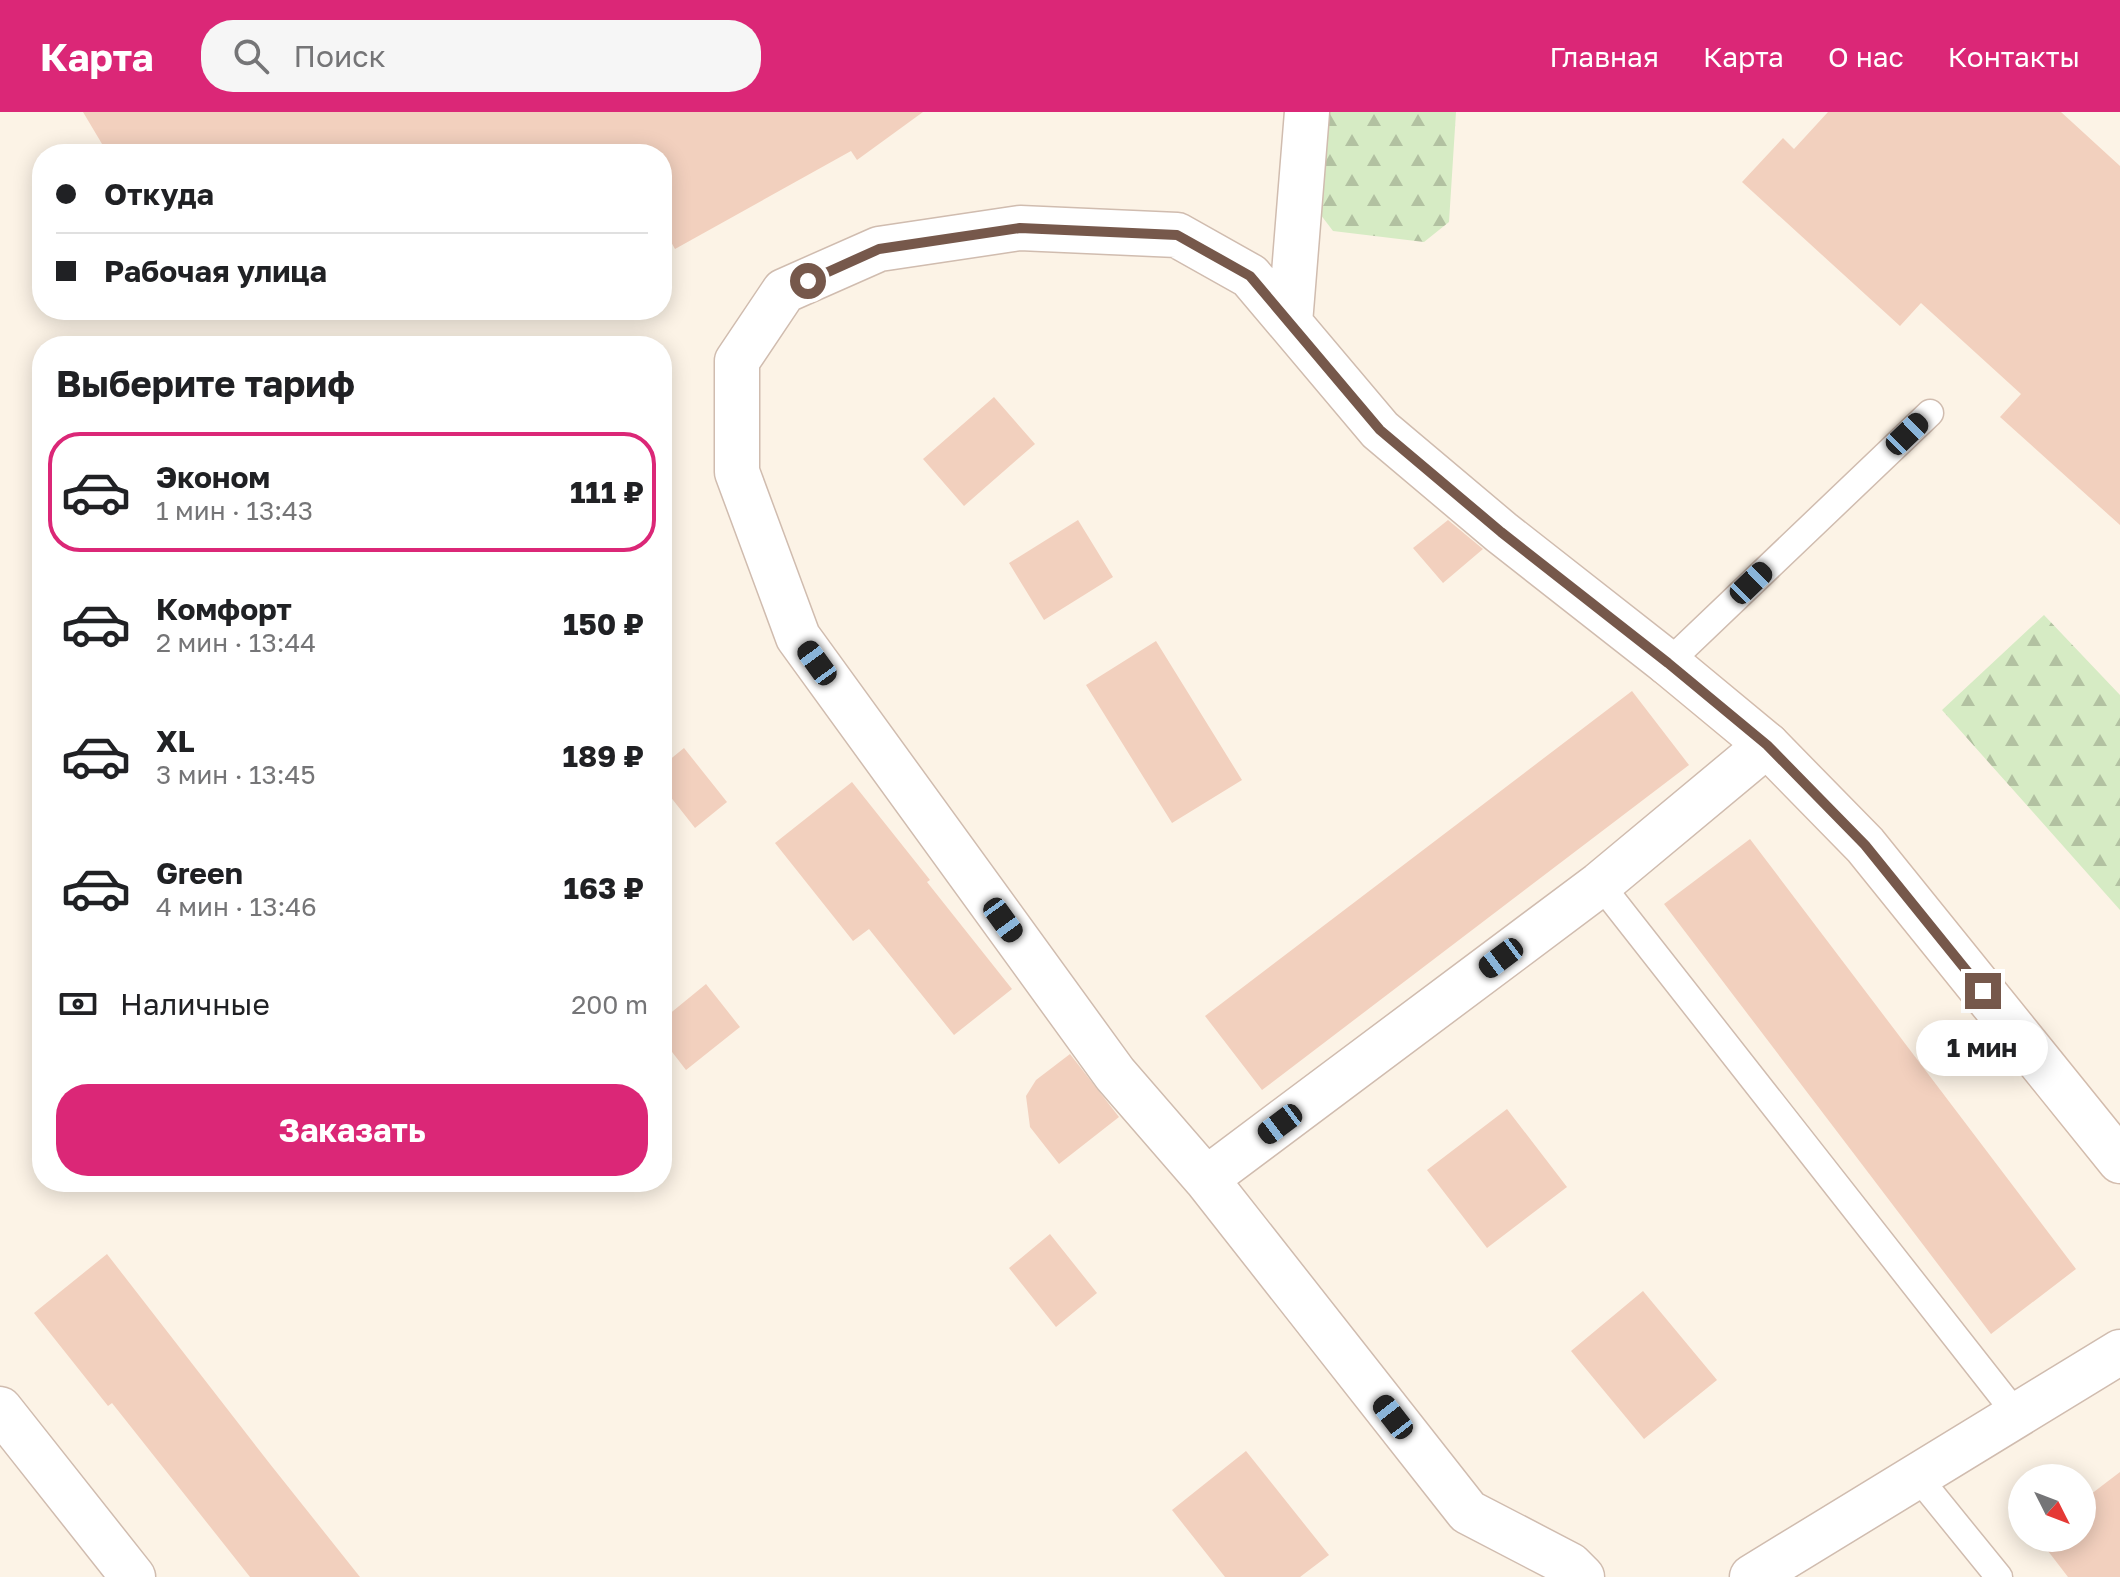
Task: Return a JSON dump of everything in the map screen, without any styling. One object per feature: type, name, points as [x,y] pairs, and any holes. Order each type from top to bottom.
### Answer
[{"type":"street","points":[[1290,323],[1307,112]]},
{"type":"street","points":[[1582,1577],[1570,1565],[1468,1512],[1206,1179],[1115,1074],[798,637],[737,472],[737,361],[784,291],[879,249],[1020,228],[1177,235],[1250,276],[1380,430],[1501,532],[1767,745],[1865,845],[2120,1161]]},
{"type":"street","points":[[1206,1179],[1600,884],[1767,745]]},
{"type":"street","points":[[1752,1577],[2120,1352]]},
{"type":"street","points":[[0,1409],[133,1577]]},
{"type":"lane","points":[[1668,663],[1930,413]]},
{"type":"lane","points":[[1600,884],[2017,1415]]},
{"type":"lane","points":[[1917,1476],[1999,1577]]},
{"type":"green space","points":[[1319,112],[1456,112],[1449,222],[1424,242],[1333,231],[1314,206]]},
{"type":"green space","points":[[2044,615],[2120,695],[2120,910],[1942,710]]},
{"type":"building","points":[[83,112],[923,112],[857,160],[851,151],[675,249],[672,244],[672,144],[102,144]]},
{"type":"building","points":[[1828,112],[2061,112],[2120,166],[2120,525],[2000,417],[2021,394],[1921,303],[1900,326],[1742,182],[1783,138],[1794,149]]},
{"type":"building","points":[[994,397],[1035,444],[964,506],[923,459]]},
{"type":"building","points":[[1078,520],[1113,577],[1044,620],[1009,563]]},
{"type":"building","points":[[1448,520],[1483,549],[1443,583],[1413,548]]},
{"type":"building","points":[[1156,641],[1242,780],[1172,823],[1086,685]]},
{"type":"building","points":[[1632,691],[1689,765],[1262,1090],[1205,1016]]},
{"type":"building","points":[[684,748],[727,802],[695,828],[672,799],[672,758]]},
{"type":"building","points":[[852,782],[1012,989],[954,1035],[869,929],[853,941],[775,843]]},
{"type":"building","points":[[1750,839],[2076,1269],[1991,1334],[1664,904]]},
{"type":"building","points":[[706,984],[740,1027],[686,1070],[672,1052],[672,1012]]},
{"type":"building","points":[[1070,1054],[1119,1117],[1059,1164],[1030,1127],[1026,1096],[1036,1080]]},
{"type":"building","points":[[1507,1109],[1567,1187],[1487,1248],[1427,1170]]},
{"type":"building","points":[[1050,1234],[1097,1293],[1056,1327],[1009,1268]]},
{"type":"building","points":[[107,1254],[360,1577],[250,1577],[112,1403],[108,1406],[34,1313]]},
{"type":"building","points":[[1643,1291],[1717,1380],[1644,1439],[1571,1351]]},
{"type":"building","points":[[1246,1451],[1329,1555],[1300,1577],[1225,1577],[1172,1510]]},
{"type":"building","points":[[2120,1472],[2120,1577],[2068,1577],[2049,1552],[2096,1552],[2096,1490]]},
{"type":"route","points":[[808,281],[879,249],[1020,228],[1177,235],[1250,276],[1380,430],[1501,532],[1767,745],[1865,845],[1983,991]]}]
